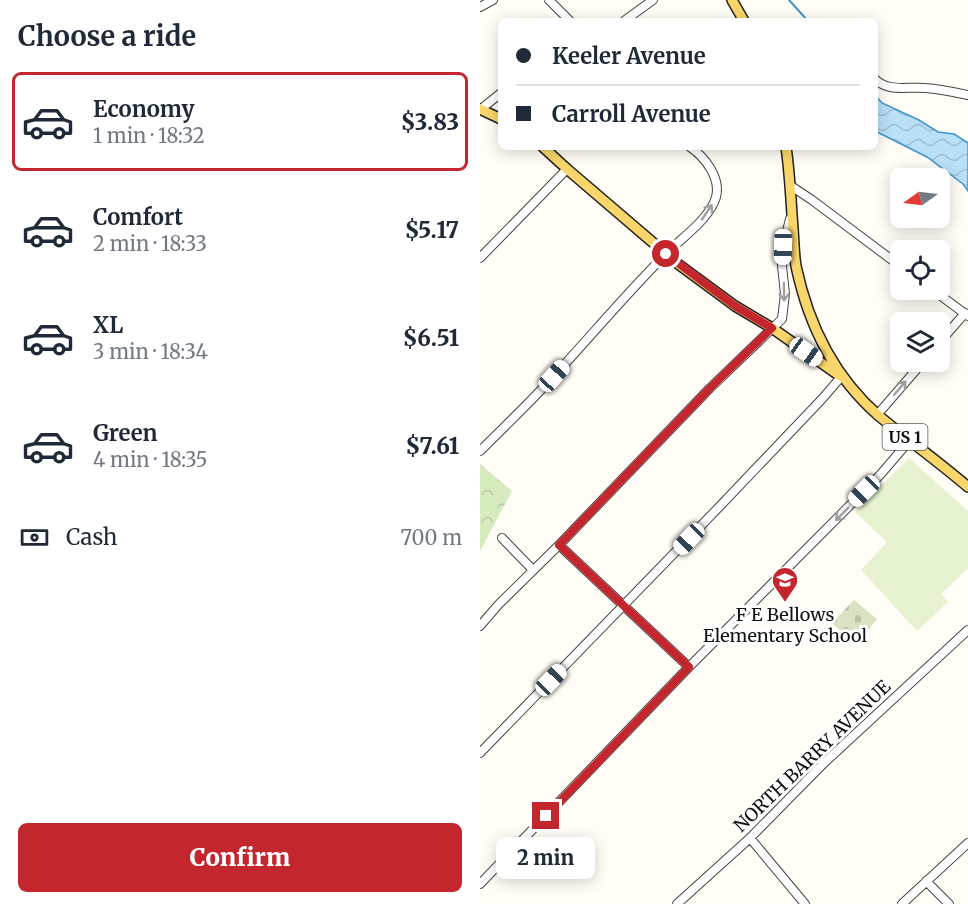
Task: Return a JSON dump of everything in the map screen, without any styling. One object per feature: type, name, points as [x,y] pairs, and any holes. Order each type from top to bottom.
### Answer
[{"type":"main road","points":[[732,0],[742,18]]},
{"type":"main road","points":[[480,109],[498,118]]},
{"type":"main road","points":[[546,150],[666,254],[735,306],[772,328],[844,379]]},
{"type":"main road","name":"US 1","points":[[786,150],[796,264],[803,293],[823,344],[844,379],[861,399],[968,487]]},
{"type":"street","points":[[480,7],[493,0]]},
{"type":"street","points":[[549,0],[567,18]]},
{"type":"street","points":[[628,18],[653,0]]},
{"type":"street","points":[[878,82],[894,88],[923,88],[968,95]]},
{"type":"street","points":[[480,109],[498,95]]},
{"type":"street","points":[[480,451],[538,393],[666,254],[708,213],[716,198],[716,183],[711,169],[695,150]]},
{"type":"street","points":[[480,258],[567,169]]},
{"type":"street","points":[[791,186],[890,258]]},
{"type":"street","points":[[480,626],[710,388],[782,319],[785,294],[782,266],[783,247],[792,214]]},
{"type":"street","points":[[947,300],[966,314],[950,331]]},
{"type":"street","points":[[878,415],[915,372]]},
{"type":"street","points":[[480,753],[822,399],[844,379]]},
{"type":"street","points":[[480,884],[689,667],[880,475],[910,440]]},
{"type":"street","points":[[502,538],[533,570]]},
{"type":"street","points":[[559,545],[689,667]]},
{"type":"street","name":"NORTH BARRY AVENUE","points":[[677,904],[750,838],[824,763],[968,630]]},
{"type":"street","points":[[750,838],[805,904]]},
{"type":"street","points":[[902,904],[968,843]]},
{"type":"street","points":[[926,881],[949,904]]},
{"type":"green space","points":[[909,458],[968,511],[968,568],[941,594],[948,602],[917,631],[861,570],[887,542],[855,512]]},
{"type":"green space","points":[[480,464],[512,491],[480,551]]},
{"type":"green space","points":[[854,600],[877,619],[856,644],[832,623]]},
{"type":"water","points":[[878,98],[882,103],[919,120],[938,132],[954,134],[968,143],[968,191],[950,174],[950,168],[942,168],[927,157],[878,132]]},
{"type":"waterway","points":[[789,0],[805,18]]},
{"type":"place","name":"F E Bellows Elementary School","points":[[785,603]]},
{"type":"route","points":[[546,816],[689,667],[559,545],[710,388],[772,328],[735,306],[666,254]]}]
